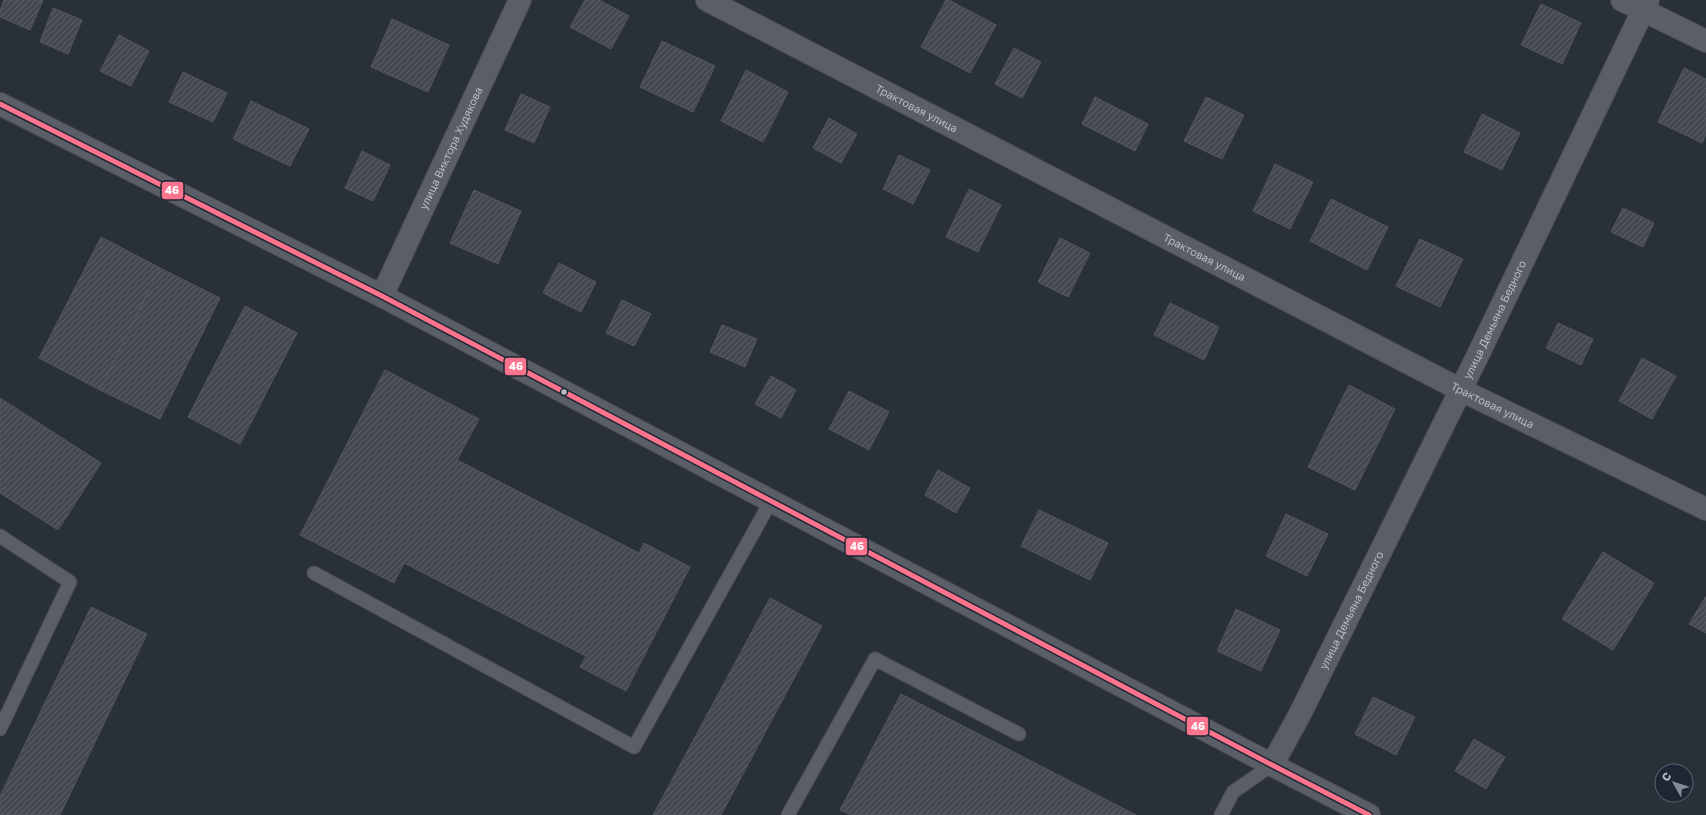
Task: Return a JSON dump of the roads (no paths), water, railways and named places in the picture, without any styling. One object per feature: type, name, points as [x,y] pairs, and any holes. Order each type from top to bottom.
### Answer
[{"type":"street","name":"улица Виктора Худякова","points":[[382,296],[520,0]]},
{"type":"street","name":"Трактовая улица","points":[[707,0],[1461,390],[1706,509]]},
{"type":"street","points":[[1622,0],[1645,5],[1706,41]]},
{"type":"street","name":"улица Демьяна Бедного","points":[[1272,765],[1303,708],[1461,390],[1645,5]]},
{"type":"street","points":[[0,104],[382,296],[1369,815]]},
{"type":"lane","points":[[314,572],[634,747],[771,501]]},
{"type":"lane","points":[[0,536],[70,582],[0,729]]},
{"type":"lane","points":[[788,815],[875,659],[1019,734]]},
{"type":"lane","points":[[1221,815],[1232,792],[1272,765]]}]
